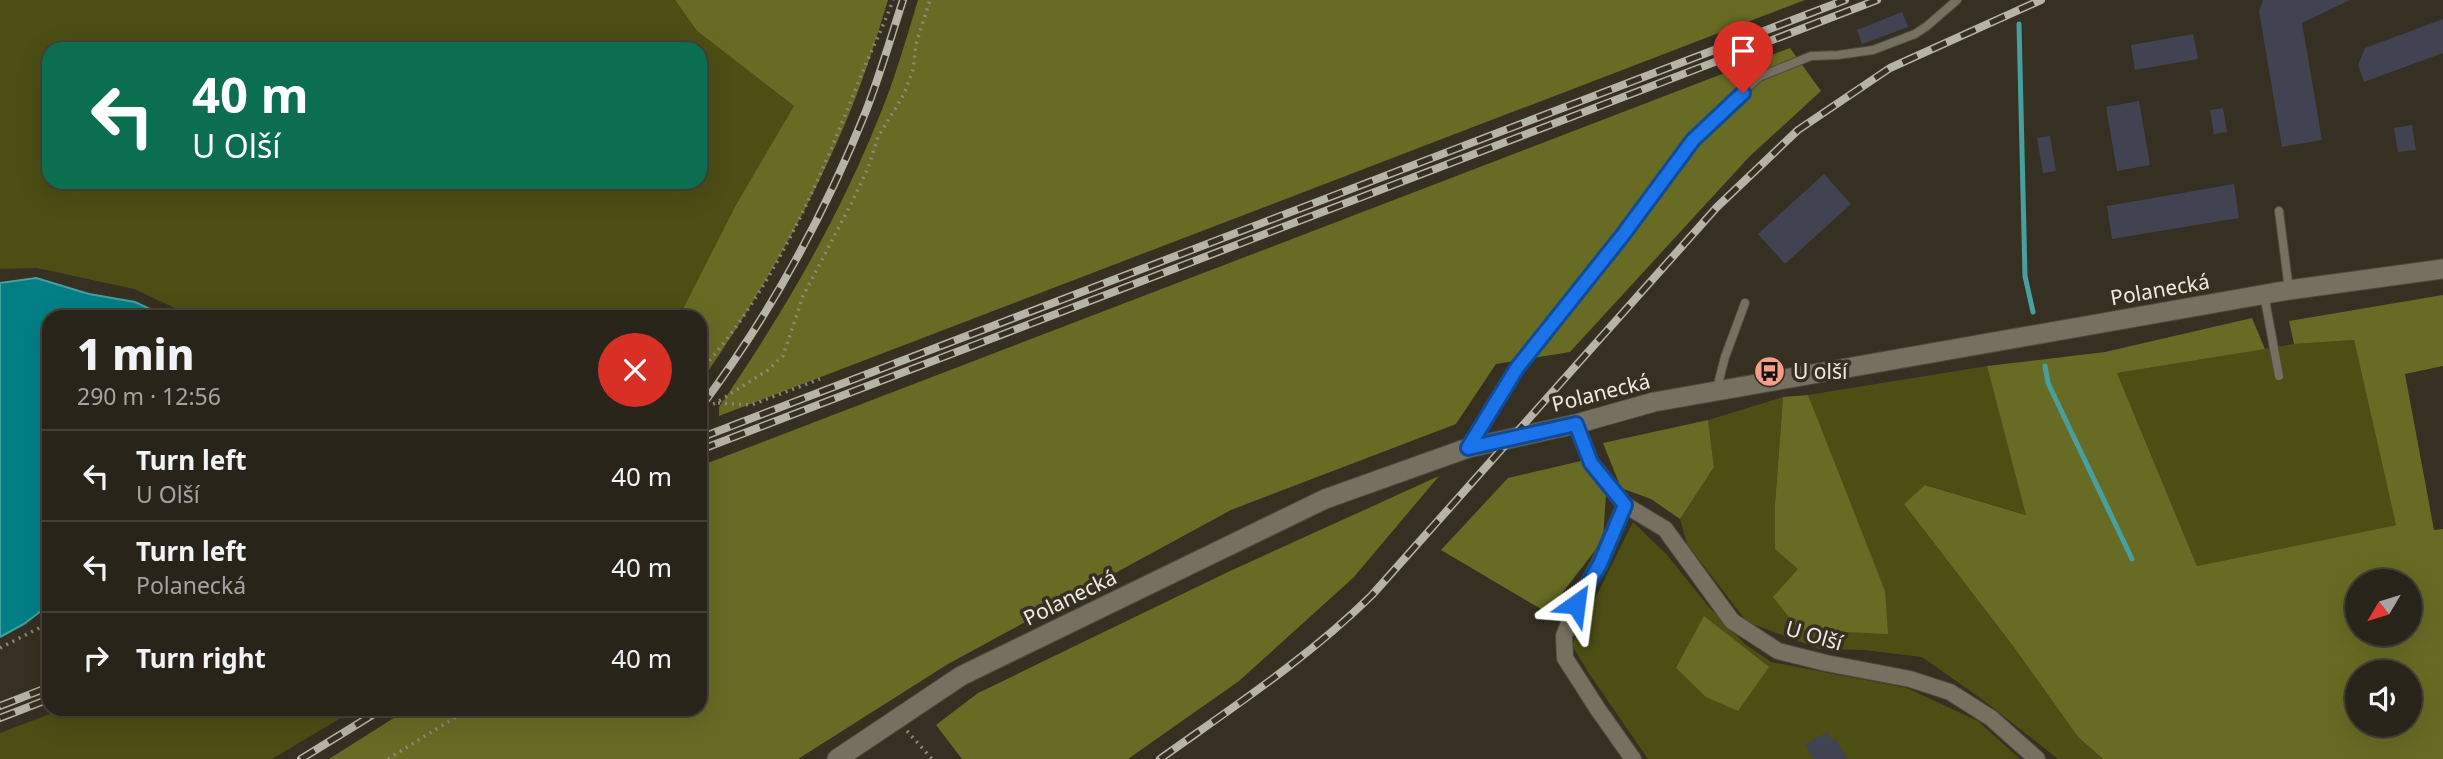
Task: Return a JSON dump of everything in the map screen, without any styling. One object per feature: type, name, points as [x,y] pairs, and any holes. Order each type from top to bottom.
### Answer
[{"type":"street","name":"Polanecká","points":[[836,759],[961,676],[1325,499],[1468,448],[1576,424],[1654,402],[2264,294],[2443,269]]},
{"type":"street","name":"U Olší","points":[[1576,424],[1591,463],[1625,505],[1665,529],[1732,621],[1778,651],[1910,679],[1950,692],[1991,718],[2037,759]]},
{"type":"street","points":[[1625,505],[1600,564],[1576,604],[1564,636],[1566,658],[1633,759]]},
{"type":"lane","points":[[1468,448],[1517,368],[1622,236],[1693,140],[1759,77],[1811,56],[1873,50],[1915,34],[1956,0]]},
{"type":"lane","points":[[2279,211],[2289,290]]},
{"type":"lane","points":[[2264,294],[2279,376]]},
{"type":"lane","points":[[1717,391],[1724,356],[1745,303]]},
{"type":"path","points":[[707,363],[727,342],[785,247],[831,153],[893,0]]},
{"type":"path","points":[[707,406],[768,370],[783,356],[803,296],[862,179],[878,137],[904,94],[913,70],[916,44],[930,0]]},
{"type":"path","points":[[716,402],[751,405],[820,379]]},
{"type":"path","points":[[0,648],[42,627]]},
{"type":"path","points":[[388,759],[458,716]]},
{"type":"path","points":[[897,719],[932,759]]},
{"type":"shaded area","points":[[0,0],[675,0],[697,31],[794,106],[684,310],[178,310],[134,289],[37,268],[0,269]]},
{"type":"shaded area","points":[[675,0],[888,0],[857,94],[820,179],[784,249],[707,372],[707,310],[683,310],[736,205],[794,106],[697,31]]},
{"type":"shaded area","points":[[918,0],[1805,0],[719,416],[719,407],[786,302],[846,193],[885,103]]},
{"type":"shaded area","points":[[1790,48],[1821,91],[1749,157],[1570,352],[1496,364],[1456,424],[1231,510],[948,664],[798,759],[329,759],[397,716],[707,716],[707,463]]},
{"type":"shaded area","points":[[2443,295],[2443,366],[2405,374],[2434,530],[2443,529],[2443,759],[2103,759],[2078,737],[2013,646],[1904,504],[1925,485],[2026,515],[1987,366],[2105,352],[2252,318],[2265,349],[2117,373],[2197,566],[2396,525],[2354,340],[2294,344],[2289,321]]},
{"type":"shaded area","points":[[2354,340],[2396,525],[2197,566],[2117,373],[2294,344]]},
{"type":"shaded area","points":[[1987,366],[2027,515],[1926,485],[1904,504],[2013,646],[2078,737],[2103,759],[2058,759],[1983,700],[1922,657],[1864,650],[1820,649],[1747,622],[1687,544],[1680,519],[1714,467],[1708,420],[1783,397],[1775,504],[1799,568],[1799,630],[1818,424],[1808,395]]},
{"type":"shaded area","points":[[1808,395],[1885,591],[1888,634],[1799,630],[1773,597],[1798,569],[1775,549],[1775,504],[1783,397]]},
{"type":"shaded area","points":[[1708,420],[1714,467],[1680,519],[1651,499],[1621,488],[1603,443]]},
{"type":"shaded area","points":[[1581,461],[1606,494],[1603,540],[1560,596],[1551,615],[1441,550],[1508,478]]},
{"type":"shaded area","points":[[1439,476],[1354,577],[1239,681],[1128,759],[962,759],[936,725],[978,693],[1230,571]]},
{"type":"shaded area","points":[[1633,522],[1667,555],[1709,607],[1745,644],[1771,662],[1907,688],[1978,721],[2020,759],[1648,759],[1572,645]]},
{"type":"shaded area","points":[[1704,616],[1769,667],[1738,711],[1706,697],[1676,668]]},
{"type":"shaded area","points":[[45,716],[344,716],[272,759],[0,759],[0,733]]},
{"type":"water","points":[[36,278],[89,294],[135,302],[152,310],[42,310],[42,610],[0,637],[0,283]]},
{"type":"building","points":[[2263,0],[2350,0],[2302,23],[2322,140],[2282,147],[2259,11]]},
{"type":"building","points":[[1902,12],[1908,27],[1862,44],[1857,30]]},
{"type":"building","points":[[2443,19],[2443,53],[2364,82],[2358,65],[2365,48]]},
{"type":"building","points":[[2193,34],[2198,59],[2135,70],[2131,45]]},
{"type":"building","points":[[2139,101],[2150,165],[2117,171],[2106,107]]},
{"type":"building","points":[[2223,108],[2227,132],[2214,134],[2210,110]]},
{"type":"building","points":[[2412,125],[2416,150],[2398,152],[2394,128]]},
{"type":"building","points":[[2050,136],[2056,171],[2043,173],[2037,138]]},
{"type":"building","points":[[1824,174],[1851,204],[1785,264],[1758,234]]},
{"type":"building","points":[[2234,184],[2239,218],[2112,239],[2107,206]]},
{"type":"building","points":[[1828,732],[1833,741],[1836,739],[1847,759],[1813,759],[1805,744]]},
{"type":"waterway","points":[[2019,24],[2025,276],[2033,312]]},
{"type":"waterway","points":[[2045,366],[2048,383],[2132,559]]},
{"type":"railway","points":[[707,398],[771,302],[832,189],[866,111],[903,0]]},
{"type":"railway","points":[[707,435],[1845,0]]},
{"type":"railway","points":[[707,447],[1877,0]]},
{"type":"railway","points":[[1160,759],[1296,661],[1372,595],[1717,207],[1798,130],[1890,68],[2041,0]]},
{"type":"railway","points":[[0,706],[42,690]]},
{"type":"railway","points":[[0,718],[42,702]]},
{"type":"railway","points":[[301,759],[371,716]]},
{"type":"place","name":"U olší","points":[[1770,372]]},
{"type":"route","points":[[1576,604],[1600,564],[1625,505],[1591,463],[1576,424],[1468,448],[1517,368],[1622,236],[1693,140],[1743,93]]}]
